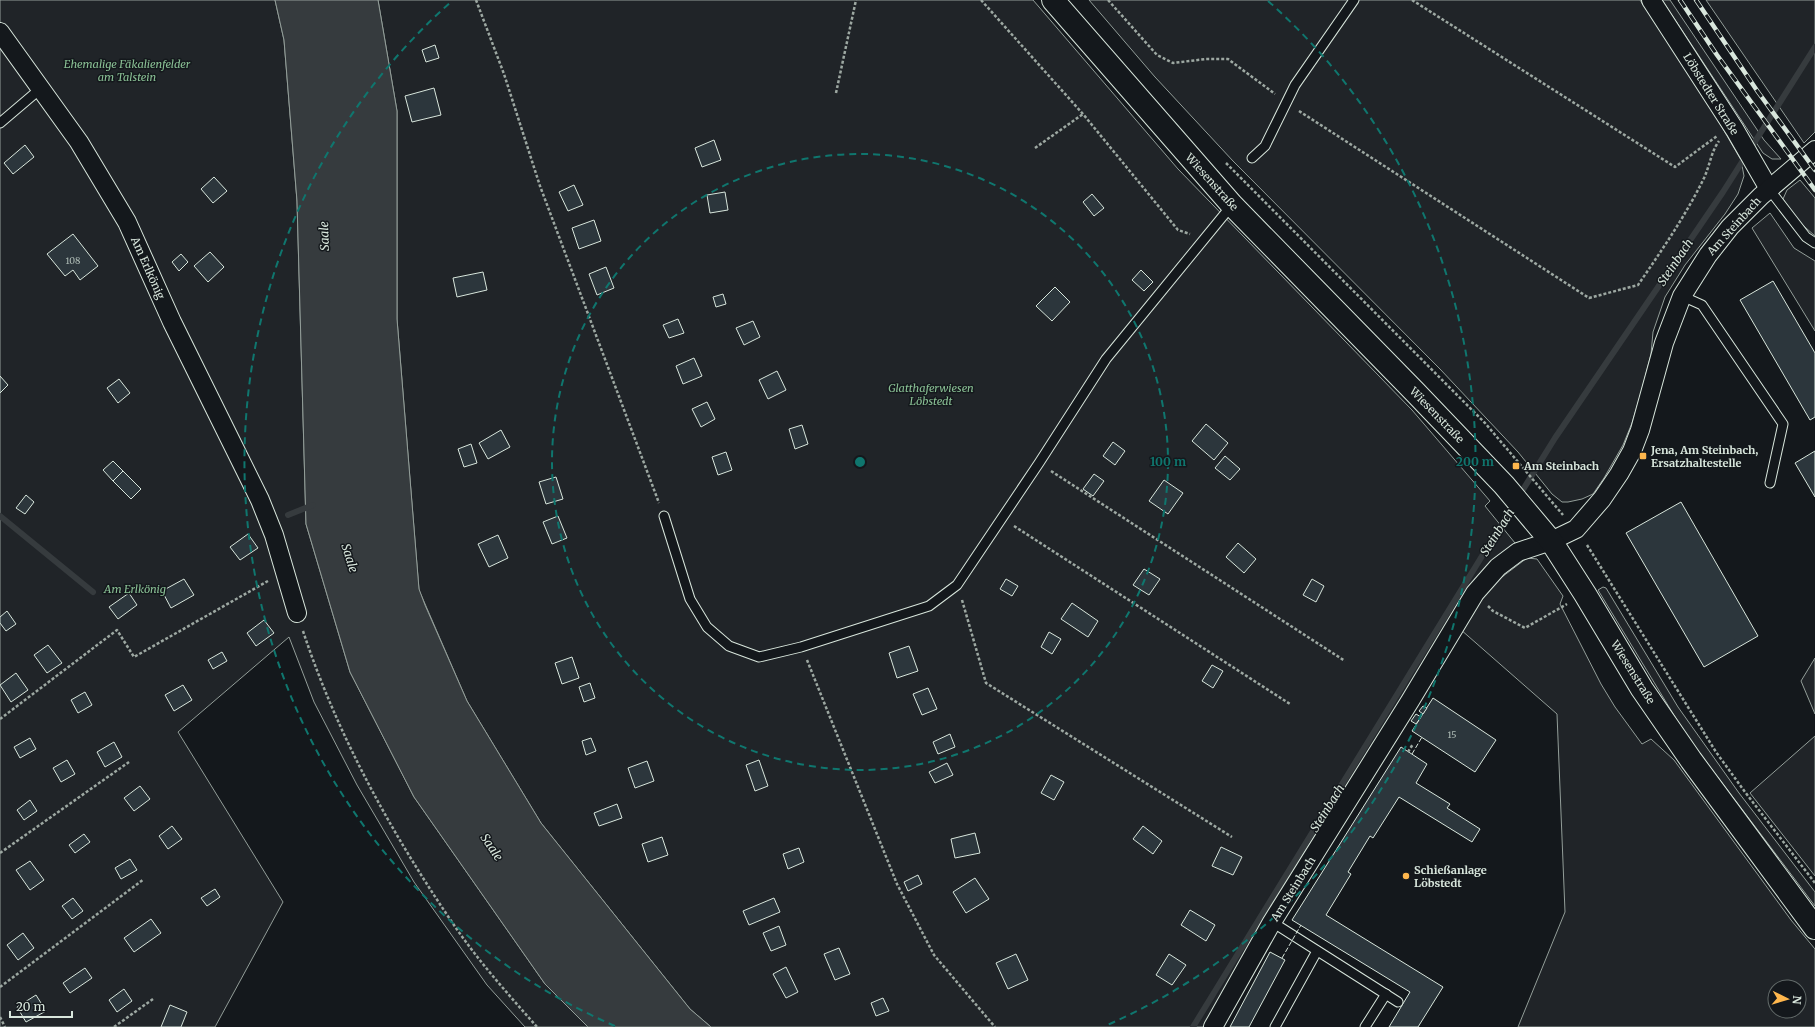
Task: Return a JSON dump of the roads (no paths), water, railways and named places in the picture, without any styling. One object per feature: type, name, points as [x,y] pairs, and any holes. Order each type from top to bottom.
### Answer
[{"type":"street","name":"Wiesenstraße","points":[[1053,0],[1232,205],[1415,392],[1524,508],[1551,541],[1646,695],[1691,760],[1815,928]]},
{"type":"street","name":"Löbstedter Straße","points":[[1651,0],[1733,127],[1769,189]]},
{"type":"street","name":"Am Erlkönig","points":[[0,32],[79,142],[127,222],[172,322],[260,500],[274,535],[297,613]]},
{"type":"street","name":"Am Steinbach","points":[[1213,1027],[1272,922],[1475,593],[1498,567],[1518,552],[1551,541],[1576,529],[1602,499],[1632,451],[1640,430],[1664,343],[1682,296],[1708,255],[1726,233],[1769,189],[1815,150]]},
{"type":"lane","points":[[1252,158],[1265,146],[1294,85],[1354,0]]},
{"type":"lane","points":[[0,123],[40,89]]},
{"type":"lane","points":[[1769,189],[1806,237],[1815,243]]},
{"type":"lane","points":[[664,516],[690,599],[707,627],[729,646],[759,657],[802,647],[929,606],[957,584],[1039,463],[1106,359],[1232,205]]},
{"type":"lane","points":[[1682,296],[1702,305],[1783,424],[1770,483]]},
{"type":"lane","points":[[1272,922],[1398,1002]]},
{"type":"lane","points":[[1275,1027],[1317,951]]},
{"type":"lane","points":[[1365,1027],[1386,994]]},
{"type":"water","name":"Saale","points":[[275,0],[378,0],[397,111],[397,319],[419,589],[425,605],[467,701],[541,823],[690,1009],[711,1027],[588,1027],[545,984],[414,797],[350,672],[306,524],[297,201],[284,40]]},
{"type":"waterway","name":"Steinbach","points":[[1519,496],[1555,438],[1723,192],[1815,47]]},
{"type":"waterway","name":"Steinbach","points":[[1193,1027],[1514,504]]},
{"type":"waterway","points":[[288,515],[313,505]]},
{"type":"waterway","points":[[0,516],[93,592]]},
{"type":"railway","points":[[1680,0],[1717,55],[1815,190]]},
{"type":"railway","points":[[1696,0],[1758,92],[1815,170]]},
{"type":"place","name":"Jena, Am Steinbach, Ersatzhaltestelle","points":[[1643,456]]},
{"type":"place","name":"Am Steinbach","points":[[1516,466]]},
{"type":"place","name":"Schießanlage Löbstedt","points":[[1406,876]]},
{"type":"park label","name":"Ehemalige Fäkalienfelder am Talstein","points":[[127,70]]},
{"type":"park label","name":"Glatthaferwiesen Löbstedt","points":[[931,394]]}]
